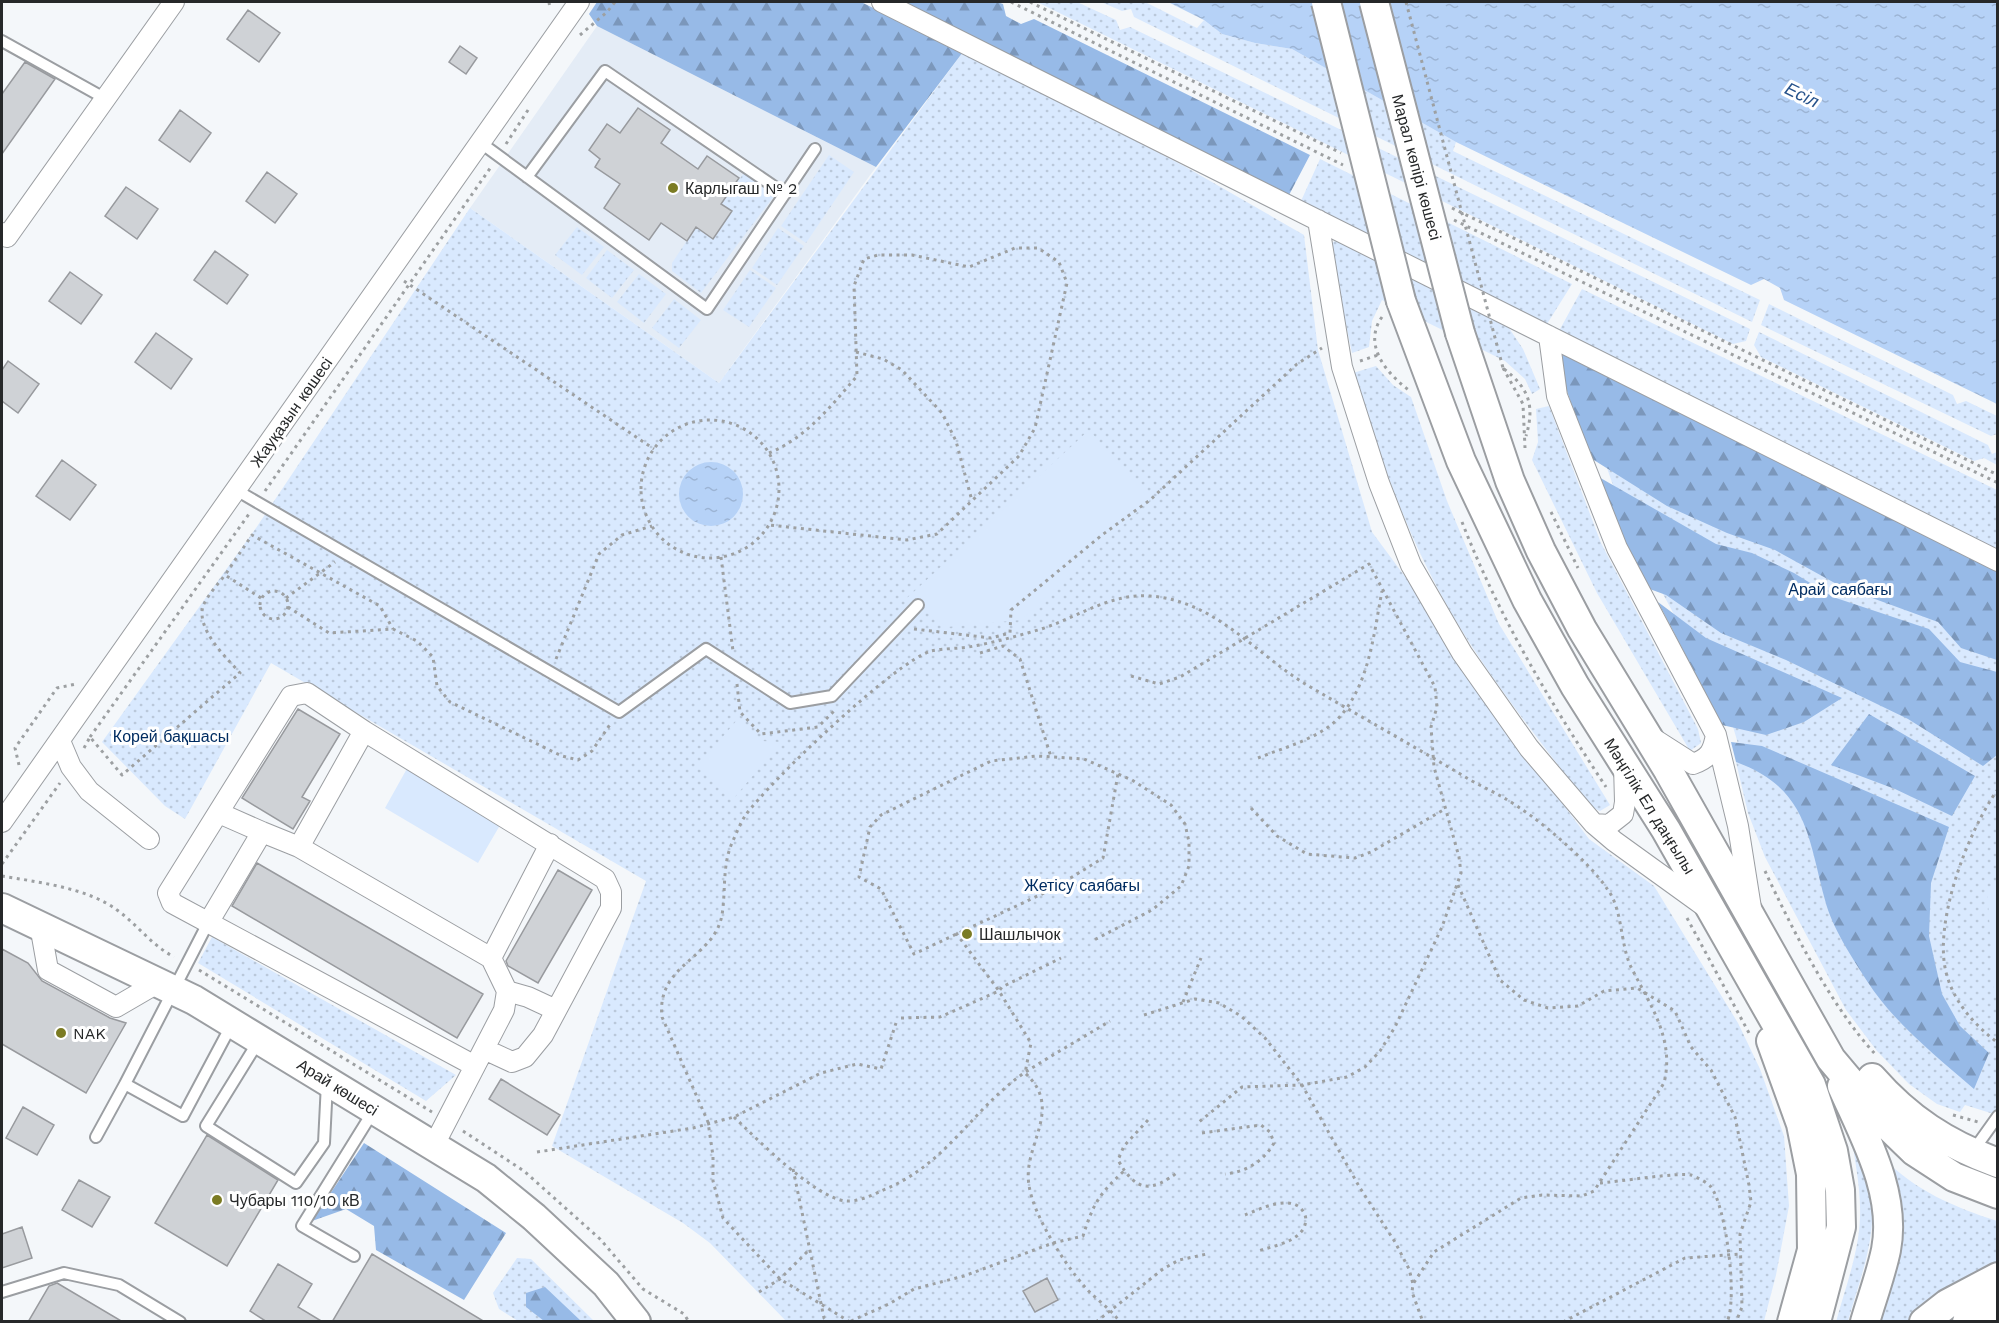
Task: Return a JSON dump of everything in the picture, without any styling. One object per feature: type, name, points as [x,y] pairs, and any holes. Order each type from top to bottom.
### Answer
[{"type":"main road","points":[[1326,2],[1392,308]]},
{"type":"main road","name":"Марал көпірі көшесі","points":[[1374,2],[1460,333]]},
{"type":"main road","name":"Мәңгілік Ел даңғылы","points":[[1392,308],[1497,541],[1575,686],[1716,914],[1811,1085],[1833,1151],[1840,1190],[1841,1227],[1816,1322]]},
{"type":"main road","name":"Мәңгілік Ел даңғылы","points":[[1460,333],[1510,481],[1541,551],[1582,629],[1758,928],[1831,1059],[1884,1122],[1914,1151],[1954,1177],[1998,1194]]},
{"type":"main road","name":"Арай көшесі","points":[[2,908],[165,986],[233,1023],[434,1145],[486,1179],[534,1217],[606,1284],[636,1322]]},
{"type":"main road","points":[[1758,928],[1832,1032],[1897,1106],[1928,1129],[1971,1153],[1998,1163]]},
{"type":"main road","points":[[1745,968],[1801,1124],[1811,1174],[1812,1250],[1792,1322]]},
{"type":"main road","points":[[1831,1059],[1880,1175],[1887,1210],[1886,1248],[1865,1322]]},
{"type":"main road","points":[[1924,1322],[1947,1304],[1992,1288]]},
{"type":"main road","points":[[1967,1322],[1992,1288]]},
{"type":"street","points":[[2,233],[7,237],[174,2]]},
{"type":"street","name":"Жауқазын көшесі","points":[[2,822],[579,2]]},
{"type":"street","points":[[882,2],[1998,561]]},
{"type":"street","points":[[1318,220],[1342,367],[1379,483],[1411,565],[1462,653],[1529,748],[1594,824],[1614,842],[1716,914]]},
{"type":"street","points":[[1549,336],[1557,396],[1617,548],[1716,735],[1738,826],[1758,928]]},
{"type":"street","points":[[307,693],[364,731],[605,879],[611,892],[611,908],[543,1035],[525,1057],[512,1062],[480,1057],[172,903],[168,893],[219,813],[291,696],[307,693]]},
{"type":"street","points":[[299,847],[364,731]]},
{"type":"street","points":[[1645,733],[1693,764],[1705,760],[1713,751],[1716,735]]},
{"type":"street","points":[[60,741],[71,767],[89,790],[149,838]]},
{"type":"street","points":[[1594,824],[1609,825],[1623,814],[1624,762]]},
{"type":"street","points":[[219,813],[299,847],[491,958],[507,991],[504,1010],[434,1145]]},
{"type":"street","points":[[208,923],[262,832]]},
{"type":"street","points":[[491,958],[550,844]]},
{"type":"street","points":[[40,925],[48,970],[116,1007],[165,986]]},
{"type":"street","points":[[507,991],[556,1010]]},
{"type":"lane","points":[[2,41],[106,99]]},
{"type":"lane","points":[[527,177],[605,71],[784,194]]},
{"type":"lane","points":[[481,143],[707,309],[815,149]]},
{"type":"lane","points":[[236,490],[619,712],[706,649],[790,703],[832,696],[918,605]]},
{"type":"lane","points":[[96,1137],[125,1084],[165,986],[186,963],[208,923]]},
{"type":"lane","points":[[125,1084],[183,1116],[233,1023]]},
{"type":"lane","points":[[260,1039],[206,1126],[296,1183],[324,1143],[327,1080]]},
{"type":"lane","points":[[354,1256],[302,1226],[374,1110]]},
{"type":"lane","points":[[1971,1153],[1995,1121]]},
{"type":"lane","points":[[2,1292],[64,1273],[119,1285],[180,1322]]},
{"type":"path","points":[[549,2],[551,9]]},
{"type":"path","points":[[574,39],[607,12],[615,2]]},
{"type":"path","points":[[1011,2],[1349,168]]},
{"type":"path","points":[[1030,2],[1350,158]]},
{"type":"path","points":[[1406,2],[1503,368],[1523,404],[1525,450]]},
{"type":"path","points":[[2,864],[410,285],[536,98]]},
{"type":"path","points":[[1446,206],[1998,475]]},
{"type":"path","points":[[1454,220],[1998,483]]},
{"type":"path","points":[[769,453],[779,449],[819,420],[857,376],[855,286],[864,259],[878,255],[912,255],[969,267],[1015,248],[1038,248],[1059,261],[1067,283],[1035,428],[1019,456],[937,534],[907,540],[769,525]]},
{"type":"path","points":[[390,272],[654,449]]},
{"type":"path","points":[[1392,308],[1376,325],[1373,341],[1387,370],[1418,397]]},
{"type":"path","points":[[1010,633],[1011,610],[1150,500],[1298,364],[1327,345]]},
{"type":"path","points":[[856,352],[883,359],[902,370],[942,414],[956,441],[972,501]]},
{"type":"path","points":[[1503,368],[1518,379],[1531,404],[1532,417],[1525,440]]},
{"type":"path","points":[[712,420],[739,426],[761,442],[769,453],[775,465],[779,491],[769,525],[747,548],[722,557],[708,558],[682,552],[660,537],[652,526],[644,507],[641,487],[654,449],[674,431],[699,421],[712,420]]},
{"type":"path","points":[[1550,509],[1581,575]]},
{"type":"path","points":[[551,672],[599,554],[622,535],[652,526]]},
{"type":"path","points":[[90,737],[122,774],[240,674],[216,645],[203,622],[203,606],[252,535],[380,606],[393,629]]},
{"type":"path","points":[[722,557],[740,712]]},
{"type":"path","points":[[1131,676],[1159,684],[1180,677],[1369,564],[1435,687],[1437,707],[1431,727],[1433,758],[1459,856],[1461,873],[1442,927],[1395,1027],[1380,1051],[1365,1067],[1347,1077],[1302,1084],[1242,1087],[1199,1122]]},
{"type":"path","points":[[286,598],[321,573]]},
{"type":"path","points":[[225,575],[261,598]]},
{"type":"path","points":[[1258,758],[1310,737],[1333,723],[1347,708],[1364,677],[1382,590]]},
{"type":"path","points":[[273,591],[286,598],[288,607],[283,616],[271,619],[261,611],[261,598],[273,591]]},
{"type":"path","points":[[1124,1171],[1101,1192],[1092,1207],[1083,1236],[1053,1243],[964,1276],[914,1289],[889,1304],[850,1321],[780,1279],[723,1218],[713,1181],[713,1156],[708,1122],[662,1017],[662,996],[670,978],[706,944],[720,927],[726,858],[745,816],[796,761],[906,663],[930,651],[977,645],[1043,628],[1092,607],[1122,598],[1147,595],[1193,606],[1246,638],[1302,682],[1507,799],[1546,828],[1594,872],[1611,894],[1627,957],[1662,1027],[1667,1070],[1664,1083],[1594,1191],[1582,1196],[1542,1195],[1521,1198],[1434,1252],[1413,1284]]},
{"type":"path","points":[[288,607],[329,633],[393,629],[417,641],[433,657],[436,686],[450,702],[562,756],[578,760],[592,751],[619,712]]},
{"type":"path","points":[[980,653],[1003,646],[1020,659],[1052,757]]},
{"type":"path","points":[[1044,893],[914,954],[881,889],[859,877],[870,827],[881,815],[991,760],[1052,757],[1084,759],[1118,774],[1171,805],[1180,816],[1190,842],[1189,866],[1181,886],[1152,910],[1094,940]]},
{"type":"path","points":[[1064,882],[1103,858],[1118,774]]},
{"type":"path","points":[[1998,789],[1970,834],[1949,903],[1944,948],[1947,978],[1961,1006],[1980,1029],[1998,1043]]},
{"type":"path","points":[[1251,808],[1277,836],[1292,847],[1307,854],[1336,858],[1355,858],[1371,852],[1445,809]]},
{"type":"path","points":[[1761,863],[1786,916],[1856,1034],[1879,1058]]},
{"type":"path","points":[[2,876],[63,886],[116,909],[155,946],[207,975]]},
{"type":"path","points":[[1457,884],[1500,980],[1524,1000],[1548,1008],[1578,1006],[1604,991],[1637,988],[1675,1011],[1691,1047],[1711,1070],[1735,1117],[1751,1202],[1740,1233],[1742,1307],[1736,1322]]},
{"type":"path","points":[[956,933],[999,991],[1031,1043],[1024,1073]]},
{"type":"path","points":[[901,1018],[940,1017],[999,991],[1002,987],[1061,958]]},
{"type":"path","points":[[1183,1002],[1201,958]]},
{"type":"path","points":[[1144,1015],[1196,999],[1219,1004],[1241,1016],[1287,1062],[1302,1084],[1360,1188],[1395,1242],[1409,1269],[1413,1284],[1412,1292],[1423,1322]]},
{"type":"path","points":[[734,1117],[814,1187],[834,1198],[848,1201],[867,1197],[899,1184],[940,1156],[1002,1091],[1024,1073],[1110,1021]]},
{"type":"path","points":[[537,1152],[693,1128],[708,1122],[734,1117],[821,1072],[857,1064],[881,1069],[896,1023]]},
{"type":"path","points":[[1024,1073],[1035,1083],[1042,1105],[1041,1128],[1029,1157],[1029,1186],[1053,1243],[1084,1286],[1112,1311],[1120,1322]]},
{"type":"path","points":[[1950,1114],[1995,1121]]},
{"type":"path","points":[[1148,1119],[1124,1146],[1118,1160],[1124,1171],[1134,1183],[1145,1188],[1161,1185],[1178,1172]]},
{"type":"path","points":[[1202,1133],[1261,1125],[1270,1132],[1274,1143],[1268,1154],[1254,1165],[1225,1174]]},
{"type":"path","points":[[793,1169],[824,1318],[828,1322]]},
{"type":"path","points":[[1600,1183],[1690,1174],[1710,1186],[1718,1202],[1728,1237],[1731,1284],[1727,1322]]},
{"type":"path","points":[[1245,1215],[1278,1204],[1290,1203],[1299,1207],[1305,1215],[1306,1223],[1300,1234],[1258,1251]]},
{"type":"path","points":[[759,1292],[780,1279],[810,1249]]},
{"type":"path","points":[[1096,1322],[1163,1269],[1179,1260],[1207,1254]]},
{"type":"path","points":[[1563,1322],[1685,1258],[1741,1254]]},
{"type":"path","points":[[625,1267],[643,1289],[684,1314],[688,1322]]},
{"type":"shaded area","name":"Карлыгаш № 2","points":[[597,26],[876,167],[719,383],[470,208]]},
{"type":"green space","points":[[597,2],[861,2],[963,52],[876,167],[597,26],[589,14]]},
{"type":"green space","points":[[902,2],[997,2],[1003,4],[1006,16],[1021,24],[1034,19],[1310,155],[1289,195]]},
{"type":"green space","points":[[1037,2],[1077,2],[1116,20],[1120,30],[1130,27],[1750,329],[1746,341],[1733,344]]},
{"type":"green space","points":[[1101,2],[1145,2],[1197,28],[1204,20],[1222,34],[1255,43],[1292,49],[1456,142],[1453,151],[1760,300],[1752,322],[1134,17],[1131,9],[1122,11]]},
{"type":"green space","name":"Жетісу саябағы","points":[[963,52],[1184,166],[1304,235],[1318,350],[1372,532],[1409,582],[1463,671],[1589,839],[1654,886],[1738,1023],[1760,1069],[1784,1136],[1789,1206],[1776,1275],[1764,1321],[786,1321],[710,1243],[683,1223],[552,1146],[646,881],[271,663],[185,819],[165,806],[102,742],[256,528],[470,208],[719,383]]},
{"type":"green space","points":[[829,155],[854,172],[806,243],[781,226]]},
{"type":"green space","points":[[1320,159],[1572,284],[1547,324],[1301,201]]},
{"type":"green space","points":[[744,173],[774,196],[701,293],[672,271],[672,263],[696,227],[713,239],[732,212],[721,204]]},
{"type":"green space","points":[[577,227],[604,247],[582,275],[555,255]]},
{"type":"green space","points":[[778,228],[804,246],[777,285],[752,268]]},
{"type":"green space","points":[[1337,239],[1509,328],[1523,349],[1540,389],[1532,394],[1525,379],[1505,361],[1382,300],[1372,321],[1369,347],[1352,353],[1329,246]]},
{"type":"green space","points":[[607,250],[634,270],[612,298],[586,278]]},
{"type":"green space","points":[[750,270],[776,288],[749,327],[723,310]]},
{"type":"green space","points":[[639,274],[666,294],[644,323],[617,302]]},
{"type":"green space","name":"Арай саябағы","points":[[1582,289],[1997,490],[1997,1115],[1965,1105],[1960,1112],[1937,1104],[1909,1084],[1877,1051],[1846,1010],[1765,857],[1748,813],[1736,762],[1744,764],[1731,720],[1629,531],[1559,331]]},
{"type":"green space","points":[[674,299],[701,320],[679,348],[652,328]]},
{"type":"green space","points":[[1769,304],[1953,395],[1957,404],[1966,401],[1997,416],[1997,434],[1991,436],[1761,325]]},
{"type":"green space","points":[[1759,332],[1988,445],[1992,454],[1997,452],[1997,465],[1984,458],[1974,461],[1761,357],[1754,345]]},
{"type":"green space","points":[[1563,354],[1997,572],[1997,660],[1961,648],[1938,622],[1842,587],[1775,550],[1727,533],[1667,506],[1589,457],[1558,364]]},
{"type":"green space","points":[[1376,366],[1393,385],[1411,397],[1447,501],[1499,624],[1610,805],[1600,811],[1589,806],[1529,727],[1472,646],[1438,589],[1412,537],[1353,373]]},
{"type":"green space","points":[[1549,406],[1601,543],[1698,729],[1701,743],[1690,751],[1597,593],[1532,460],[1538,442],[1536,409]]},
{"type":"green space","points":[[1089,430],[1150,500],[1021,620],[947,627],[907,598]]},
{"type":"green space","points":[[1597,476],[1716,544],[1752,553],[1794,573],[1833,597],[1929,629],[1960,662],[1997,672],[1997,755],[1983,766],[1908,719],[1786,660],[1721,633],[1666,595],[1647,588],[1627,548]]},
{"type":"green space","points":[[1658,602],[1706,638],[1842,698],[1804,722],[1766,735],[1722,725]]},
{"type":"green space","points":[[1869,714],[1975,776],[1952,816],[1895,789],[1831,765]]},
{"type":"green space","points":[[737,720],[761,741],[781,742],[734,798],[697,767]]},
{"type":"green space","points":[[1731,742],[1762,746],[1949,827],[1931,883],[1929,936],[1942,994],[1960,1026],[1989,1053],[1974,1089],[1903,1025],[1867,981],[1832,921],[1801,818],[1791,801],[1778,786],[1760,773],[1736,762]]},
{"type":"green space","points":[[409,765],[503,820],[478,863],[385,808]]},
{"type":"green space","points":[[1997,886],[1998,989],[1994,990],[1987,887]]},
{"type":"green space","points":[[212,937],[456,1075],[426,1101],[198,963]]},
{"type":"green space","points":[[1851,1134],[1870,1191],[1872,1224],[1867,1257],[1848,1321],[1836,1322],[1859,1230],[1860,1196]]},
{"type":"green space","points":[[364,1143],[506,1233],[464,1300],[376,1250],[374,1226],[346,1209],[312,1221]]},
{"type":"green space","points":[[1883,1158],[1909,1180],[1936,1197],[1997,1221],[1998,1321],[1879,1322],[1897,1259],[1901,1220],[1893,1180]]},
{"type":"green space","points":[[517,1258],[531,1259],[594,1321],[518,1321],[499,1309],[493,1293]]},
{"type":"green space","points":[[545,1287],[581,1321],[544,1321],[526,1307],[526,1293]]},
{"type":"water","name":"Есіл","points":[[1168,2],[1997,2],[1997,404],[1784,300],[1780,288],[1764,279],[1751,285],[1456,142],[1292,49],[1255,43],[1222,34],[1204,20]]},
{"type":"water","points":[[711,462],[723,464],[734,471],[741,482],[743,494],[741,506],[734,517],[723,524],[711,526],[699,524],[688,517],[681,506],[679,494],[681,482],[688,471],[699,464]]},
{"type":"building","points":[[248,10],[280,33],[259,62],[227,39]]},
{"type":"building","points":[[460,46],[477,58],[466,74],[449,62]]},
{"type":"building","points":[[25,62],[55,79],[2,154],[2,94]]},
{"type":"building","name":"Карлыгаш № 2","points":[[638,108],[670,130],[661,143],[698,169],[707,156],[739,178],[721,204],[732,211],[713,239],[696,227],[687,241],[661,223],[649,240],[604,208],[620,184],[595,167],[600,159],[589,150],[607,124],[620,133]]},
{"type":"building","points":[[180,110],[211,133],[190,162],[159,140]]},
{"type":"building","points":[[267,172],[297,194],[275,223],[246,201]]},
{"type":"building","points":[[126,187],[158,209],[137,239],[105,216]]},
{"type":"building","points":[[215,251],[248,275],[227,304],[194,280]]},
{"type":"building","points":[[70,272],[102,295],[81,324],[49,301]]},
{"type":"building","points":[[156,333],[192,359],[171,389],[135,362]]},
{"type":"building","points":[[8,361],[39,384],[18,413],[2,401],[2,370]]},
{"type":"building","points":[[62,460],[96,485],[70,520],[36,496]]},
{"type":"building","points":[[298,709],[340,734],[302,797],[310,801],[293,829],[242,798]]},
{"type":"building","points":[[257,863],[483,994],[457,1038],[232,906]]},
{"type":"building","points":[[558,870],[592,890],[538,983],[508,966],[506,961]]},
{"type":"building","name":"NAK","points":[[2,949],[28,963],[42,981],[110,1018],[126,1023],[86,1093],[2,1044]]},
{"type":"building","points":[[501,1079],[560,1115],[547,1135],[489,1099]]},
{"type":"building","points":[[23,1107],[54,1125],[37,1155],[6,1138]]},
{"type":"building","name":"Чубары 110/10 кВ","points":[[207,1135],[278,1180],[227,1266],[155,1223]]},
{"type":"building","points":[[79,1180],[110,1197],[92,1227],[62,1210]]},
{"type":"building","points":[[22,1227],[32,1258],[2,1268],[2,1234]]},
{"type":"building","points":[[372,1254],[485,1322],[332,1322]]},
{"type":"building","points":[[278,1264],[312,1284],[298,1307],[323,1322],[267,1322],[250,1311]]},
{"type":"building","points":[[1047,1278],[1058,1300],[1035,1312],[1023,1291]]},
{"type":"building","points":[[57,1283],[123,1322],[28,1322],[49,1286]]},
{"type":"place","name":"Карлыгаш № 2","points":[[673,188]]},
{"type":"place","name":"Шашлычок","points":[[967,934]]},
{"type":"place","name":"NAK","points":[[61,1033]]},
{"type":"place","name":"Чубары 110/10 кВ","points":[[217,1200]]},
{"type":"park label","name":"Корей бақшасы","points":[[171,736]]}]
